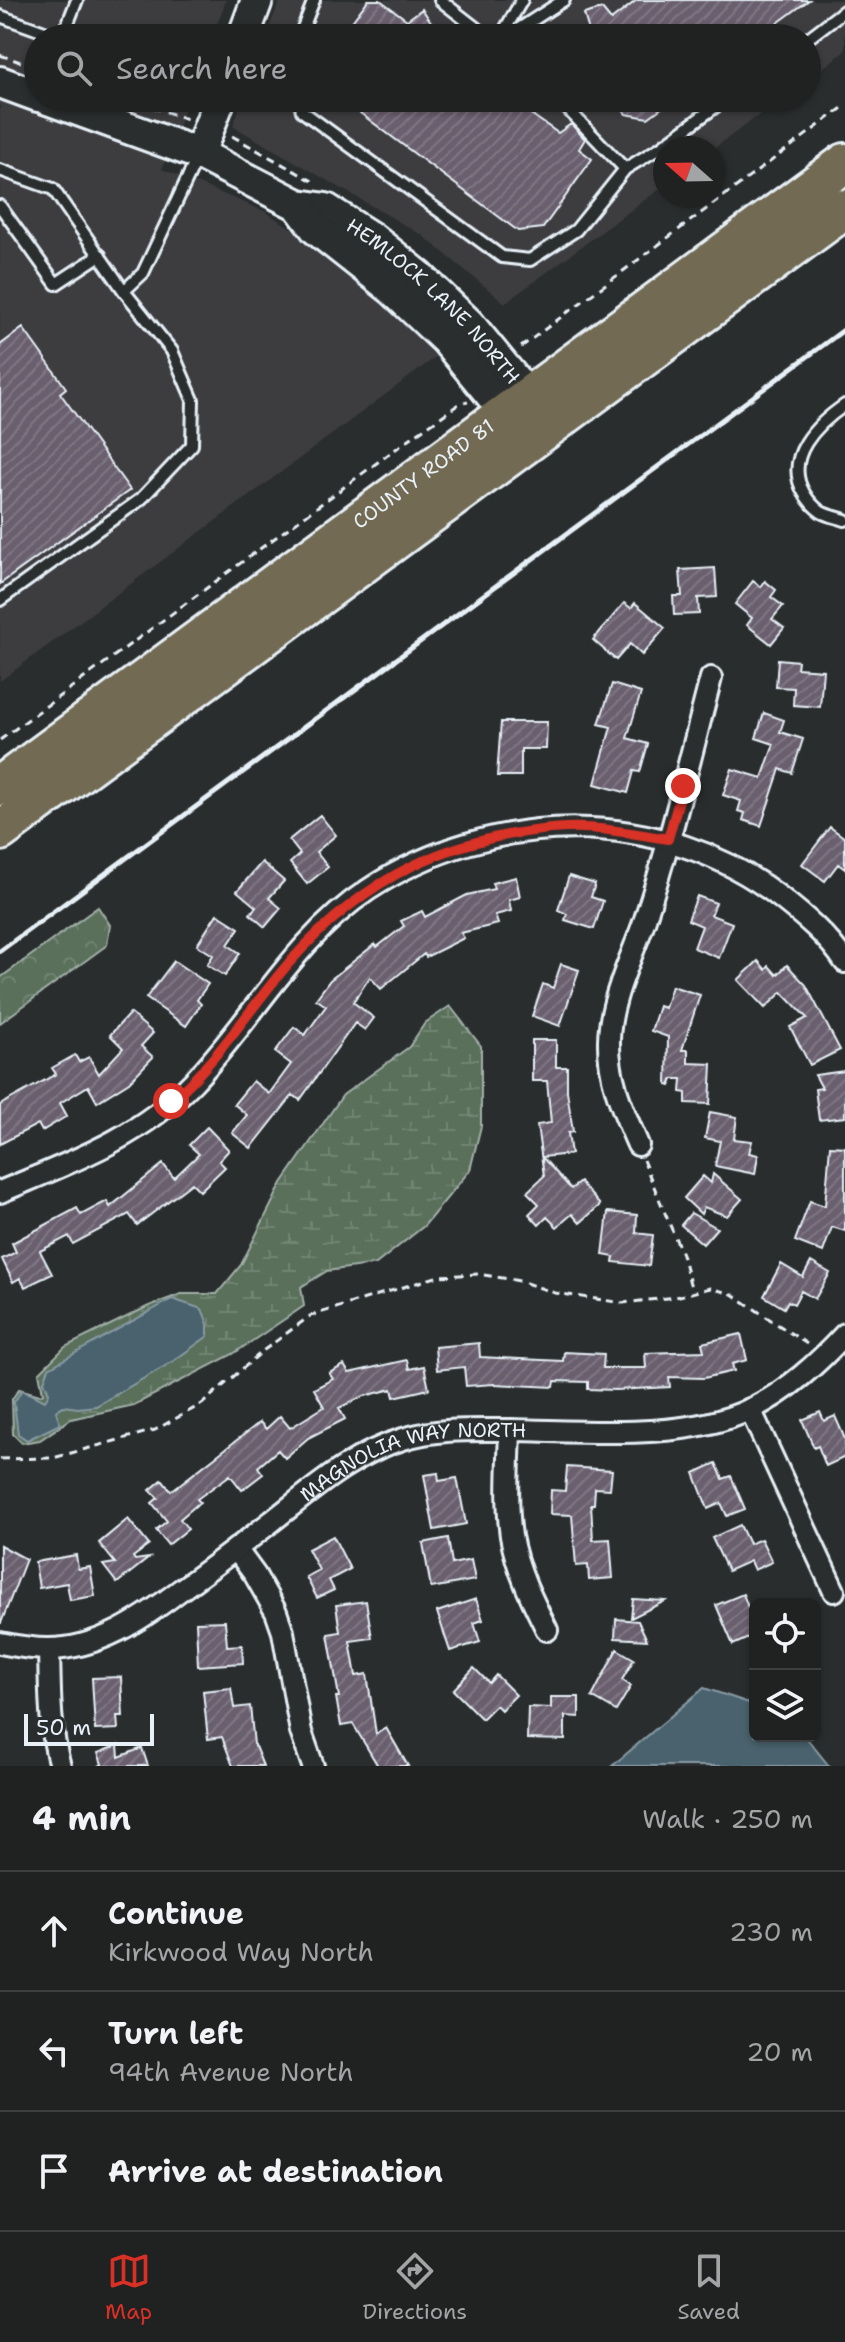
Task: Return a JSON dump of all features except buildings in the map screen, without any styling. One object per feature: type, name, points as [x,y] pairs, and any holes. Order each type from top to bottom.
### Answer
[{"type":"highway","name":"COUNTY ROAD 81","points":[[0,786],[845,163]]},
{"type":"highway","name":"COUNTY ROAD 81","points":[[0,831],[518,404],[845,209]]},
{"type":"street","points":[[248,24],[257,0]]},
{"type":"street","points":[[0,82],[24,91]]},
{"type":"street","name":"HEMLOCK LANE NORTH","points":[[84,112],[199,154],[298,205],[326,209],[373,239],[419,276],[469,324],[518,404]]},
{"type":"street","points":[[199,154],[215,112]]},
{"type":"street","points":[[638,1145],[609,1069],[613,1007],[645,918],[711,678]]},
{"type":"street","points":[[0,1192],[56,1171],[105,1147],[150,1118],[191,1084],[227,1044],[288,965],[324,926],[366,891],[412,865],[461,846],[515,834],[567,828],[606,829],[668,839],[725,862],[762,883],[842,950]]},
{"type":"street","name":"MAGNOLIA WAY NORTH","points":[[0,1643],[49,1649],[88,1643],[122,1630],[236,1549],[334,1472],[367,1453],[404,1438],[440,1431],[669,1429],[721,1418],[750,1409],[791,1384],[820,1361],[845,1334]]},
{"type":"street","points":[[750,1409],[834,1591]]},
{"type":"street","points":[[510,1430],[508,1498],[511,1536],[521,1573],[547,1630]]},
{"type":"street","points":[[236,1549],[276,1612],[283,1632],[301,1732],[313,1766]]},
{"type":"street","points":[[49,1649],[50,1707],[54,1747],[60,1766]]},
{"type":"lane","points":[[67,24],[77,0]]},
{"type":"lane","points":[[305,24],[314,0]]},
{"type":"lane","points":[[440,0],[471,24]]},
{"type":"lane","points":[[510,24],[522,0]]},
{"type":"lane","points":[[525,24],[564,0]]},
{"type":"lane","points":[[821,28],[845,10]]},
{"type":"lane","points":[[0,16],[24,25]]},
{"type":"lane","points":[[303,112],[502,257],[530,260],[576,230],[625,169],[708,112]]},
{"type":"lane","points":[[570,112],[625,169]]},
{"type":"lane","points":[[124,291],[143,273],[199,154]]},
{"type":"lane","points":[[0,170],[53,189],[124,291],[172,351],[193,400],[192,445],[141,499],[0,600]]},
{"type":"lane","points":[[0,206],[56,284],[100,255]]},
{"type":"lane","points":[[845,405],[824,420],[810,436],[800,454],[797,471],[800,486],[809,501],[821,512],[845,520]]},
{"type":"path","points":[[0,55],[24,63]]},
{"type":"path","points":[[0,740],[459,404],[518,404],[522,346],[845,106]]},
{"type":"path","points":[[638,1145],[682,1254],[692,1291]]},
{"type":"path","points":[[0,1459],[53,1458],[155,1430],[202,1404],[264,1350],[310,1316],[439,1276],[478,1274],[520,1281],[555,1293],[623,1303],[676,1297],[710,1288],[732,1294],[812,1348]]},
{"type":"shaded area","points":[[0,0],[226,0],[217,24],[24,24],[24,112],[184,112],[162,169],[264,211],[307,238],[402,318],[436,357],[0,681]]},
{"type":"shaded area","points":[[280,0],[845,0],[845,51],[821,69],[821,24],[271,24]]},
{"type":"shaded area","points":[[238,112],[763,112],[725,140],[725,136],[653,136],[653,194],[505,303],[422,235],[233,126]]},
{"type":"green space","points":[[98,907],[110,925],[107,945],[0,1023],[0,978]]},
{"type":"green space","points":[[450,1006],[481,1046],[481,1126],[470,1170],[424,1226],[376,1264],[327,1271],[301,1287],[304,1306],[233,1354],[134,1405],[71,1419],[40,1440],[22,1443],[13,1434],[12,1399],[19,1389],[40,1395],[43,1393],[39,1373],[65,1347],[181,1294],[217,1294],[241,1265],[282,1183],[343,1095],[409,1047],[425,1023]]},
{"type":"water","points":[[172,1299],[202,1309],[208,1324],[208,1336],[172,1362],[96,1406],[63,1406],[56,1411],[60,1424],[27,1440],[18,1434],[14,1402],[22,1390],[45,1401],[49,1393],[44,1381],[49,1368]]},
{"type":"water","points":[[704,1688],[749,1703],[749,1742],[810,1742],[829,1766],[612,1766]]},
{"type":"railway","points":[[0,951],[845,329]]},
{"type":"route","points":[[171,1101],[227,1044],[288,965],[324,926],[366,891],[412,865],[461,846],[515,834],[567,828],[606,829],[668,839],[683,786]]}]
